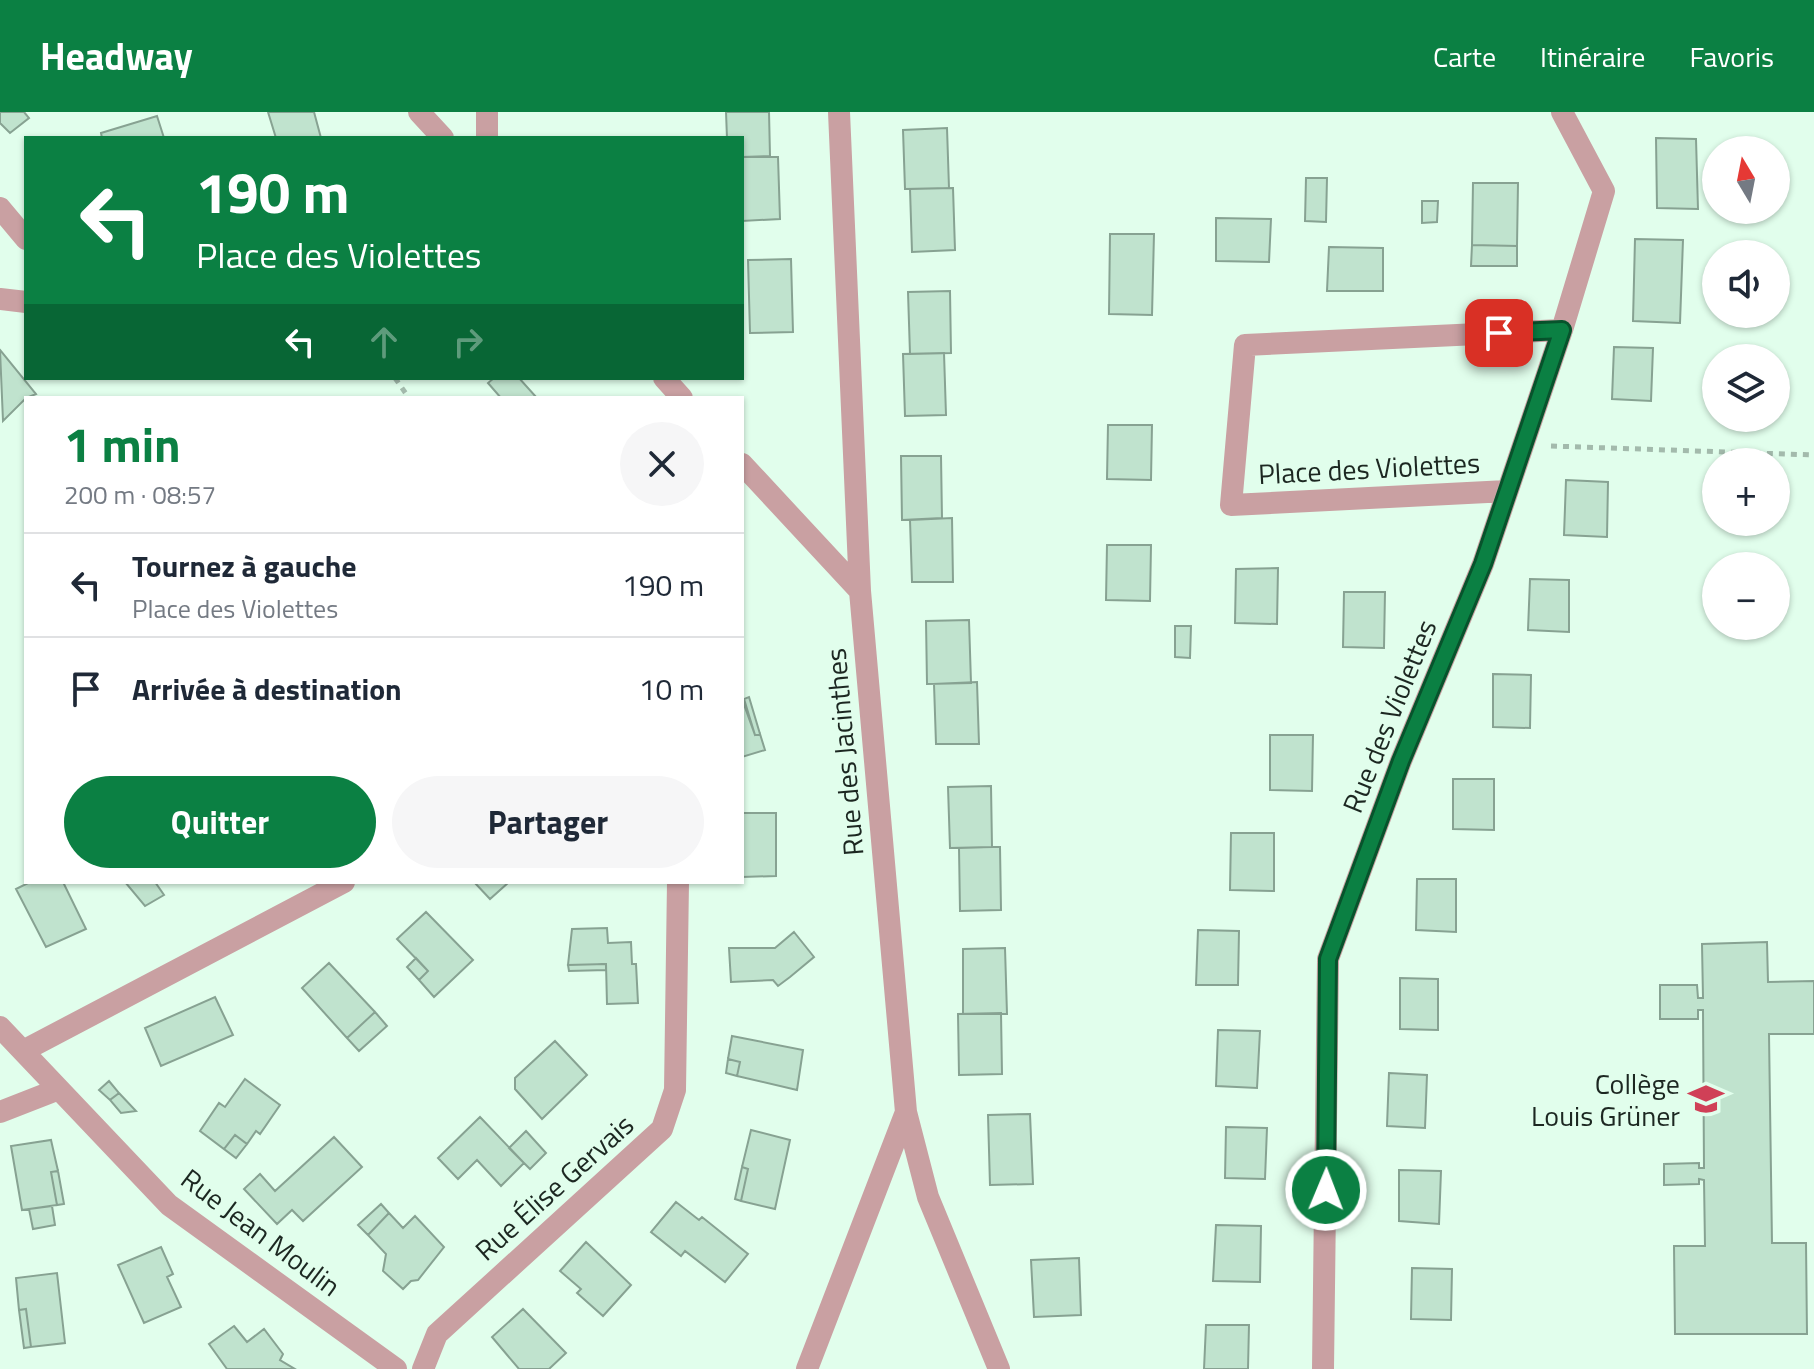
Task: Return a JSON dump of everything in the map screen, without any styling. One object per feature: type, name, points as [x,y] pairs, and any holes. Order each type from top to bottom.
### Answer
[{"type":"street","points":[[419,112],[441,136]]},
{"type":"street","points":[[487,112],[487,136]]},
{"type":"street","name":"Rue des Jacinthes","points":[[839,112],[860,591],[906,1112],[928,1197],[999,1369]]},
{"type":"street","name":"Rue des Violettes","points":[[1323,1369],[1328,959],[1401,761],[1483,564],[1562,330],[1604,191],[1562,112]]},
{"type":"street","points":[[0,208],[24,237]]},
{"type":"street","points":[[0,299],[24,302]]},
{"type":"street","name":"Place des Violettes","points":[[1507,491],[1231,505],[1245,345],[1562,330]]},
{"type":"street","points":[[666,380],[680,396]]},
{"type":"street","points":[[744,466],[860,591]]},
{"type":"street","points":[[23,1051],[340,884]]},
{"type":"street","name":"Rue Élise Gervais","points":[[423,1369],[437,1334],[662,1129],[675,1090],[678,884]]},
{"type":"street","name":"Rue Jean Moulin","points":[[0,1027],[169,1205],[396,1369]]},
{"type":"street","points":[[0,1112],[59,1089]]},
{"type":"street","points":[[807,1369],[906,1112]]},
{"type":"path","points":[[1523,446],[1814,455]]},
{"type":"building","points":[[0,112],[24,112],[29,118],[10,133],[0,123]]},
{"type":"building","points":[[268,112],[314,112],[320,136],[275,136]]},
{"type":"building","points":[[726,112],[769,112],[770,156],[744,157],[744,136],[727,136]]},
{"type":"building","points":[[157,116],[163,136],[102,136],[101,133]]},
{"type":"building","points":[[947,128],[949,188],[905,189],[903,130]]},
{"type":"building","points":[[1656,138],[1696,139],[1698,209],[1657,208]]},
{"type":"building","points":[[744,157],[778,157],[780,219],[744,221]]},
{"type":"building","points":[[1306,178],[1327,178],[1326,222],[1305,221]]},
{"type":"building","points":[[1473,183],[1518,183],[1517,246],[1472,245]]},
{"type":"building","points":[[953,188],[955,250],[912,252],[910,189]]},
{"type":"building","points":[[1422,201],[1438,201],[1437,222],[1422,223]]},
{"type":"building","points":[[1216,218],[1271,219],[1269,262],[1216,261]]},
{"type":"building","points":[[1110,234],[1154,234],[1152,315],[1109,314]]},
{"type":"building","points":[[1635,239],[1683,240],[1680,323],[1633,321]]},
{"type":"building","points":[[1472,245],[1517,246],[1517,266],[1471,266]]},
{"type":"building","points":[[1329,247],[1383,248],[1383,291],[1327,291]]},
{"type":"building","points":[[791,259],[793,332],[750,333],[748,260]]},
{"type":"building","points":[[950,291],[951,353],[910,354],[908,292]]},
{"type":"building","points":[[1614,347],[1653,348],[1651,401],[1612,399]]},
{"type":"building","points":[[0,350],[36,394],[24,396],[24,400],[3,421]]},
{"type":"building","points":[[944,353],[946,415],[905,416],[903,354]]},
{"type":"building","points":[[492,380],[521,380],[535,396],[499,396],[488,383]]},
{"type":"building","points":[[1108,425],[1152,425],[1151,480],[1107,479]]},
{"type":"building","points":[[901,456],[941,456],[942,518],[902,520]]},
{"type":"building","points":[[1566,480],[1608,482],[1607,537],[1564,535]]},
{"type":"building","points":[[952,518],[953,582],[912,582],[910,520]]},
{"type":"building","points":[[1107,545],[1151,545],[1150,601],[1106,600]]},
{"type":"building","points":[[1278,568],[1277,624],[1235,623],[1236,569]]},
{"type":"building","points":[[1530,579],[1569,580],[1569,632],[1528,630]]},
{"type":"building","points":[[1344,592],[1385,592],[1384,648],[1343,647]]},
{"type":"building","points":[[969,620],[971,683],[927,684],[926,621]]},
{"type":"building","points":[[1175,626],[1191,626],[1190,658],[1175,657]]},
{"type":"building","points":[[1493,674],[1531,675],[1530,728],[1493,727]]},
{"type":"building","points":[[977,682],[979,744],[936,744],[934,684]]},
{"type":"building","points":[[749,697],[760,734],[755,735],[744,699]]},
{"type":"building","points":[[744,705],[755,735],[760,734],[765,750],[744,756]]},
{"type":"building","points":[[1270,735],[1313,735],[1312,791],[1270,790]]},
{"type":"building","points":[[1453,779],[1494,779],[1494,830],[1453,829]]},
{"type":"building","points":[[991,786],[992,847],[950,848],[948,787]]},
{"type":"building","points":[[744,813],[776,813],[776,876],[744,877]]},
{"type":"building","points":[[1231,833],[1274,833],[1274,891],[1230,890]]},
{"type":"building","points":[[1000,847],[1001,910],[960,911],[959,848]]},
{"type":"building","points":[[1417,879],[1456,879],[1456,932],[1416,930]]},
{"type":"building","points":[[26,884],[64,884],[86,929],[46,947],[16,889]]},
{"type":"building","points":[[127,884],[156,884],[164,895],[145,906]]},
{"type":"building","points":[[476,884],[507,884],[490,899]]},
{"type":"building","points":[[426,912],[473,960],[434,997],[419,980],[428,971],[397,939]]},
{"type":"building","points":[[607,928],[608,943],[631,942],[632,964],[636,964],[638,1003],[607,1004],[606,964],[568,965],[572,929]]},
{"type":"building","points":[[1198,930],[1239,931],[1238,985],[1196,985]]},
{"type":"building","points":[[794,932],[814,957],[790,977],[778,986],[773,980],[731,982],[729,948],[775,948]]},
{"type":"building","points":[[1767,942],[1768,982],[1814,981],[1814,1034],[1769,1034],[1772,1243],[1806,1243],[1807,1334],[1675,1334],[1674,1246],[1705,1246],[1704,1180],[1699,1179],[1699,1184],[1664,1185],[1664,1164],[1699,1163],[1699,1168],[1704,1168],[1703,1010],[1698,1010],[1698,1019],[1660,1019],[1660,985],[1697,985],[1698,998],[1703,998],[1702,944]]},
{"type":"building","points":[[1005,948],[1007,1014],[963,1014],[963,949]]},
{"type":"building","points":[[416,958],[428,971],[419,980],[407,967]]},
{"type":"building","points":[[329,963],[375,1012],[347,1038],[302,988]]},
{"type":"building","points":[[606,964],[606,970],[569,971],[568,965]]},
{"type":"building","points":[[1400,978],[1438,979],[1438,1030],[1400,1029]]},
{"type":"building","points":[[215,997],[233,1035],[161,1066],[145,1028]]},
{"type":"building","points":[[375,1012],[387,1026],[359,1051],[347,1038]]},
{"type":"building","points":[[1001,1013],[1002,1074],[959,1075],[958,1014]]},
{"type":"building","points":[[1218,1030],[1260,1031],[1257,1088],[1216,1086]]},
{"type":"building","points":[[732,1036],[803,1050],[797,1090],[737,1076],[740,1062],[728,1059]]},
{"type":"building","points":[[555,1041],[587,1075],[542,1119],[515,1089],[515,1078]]},
{"type":"building","points":[[728,1059],[740,1062],[737,1076],[726,1073]]},
{"type":"building","points":[[1389,1073],[1427,1075],[1425,1128],[1387,1126]]},
{"type":"building","points":[[245,1079],[280,1105],[260,1134],[256,1131],[247,1144],[235,1135],[224,1149],[200,1131],[219,1103],[225,1107]]},
{"type":"building","points":[[109,1081],[119,1093],[110,1100],[99,1090]]},
{"type":"building","points":[[119,1093],[136,1111],[121,1113],[110,1100]]},
{"type":"building","points":[[1030,1114],[1033,1184],[990,1185],[988,1115]]},
{"type":"building","points":[[480,1117],[524,1163],[501,1186],[477,1160],[458,1179],[438,1158]]},
{"type":"building","points":[[1226,1127],[1267,1128],[1265,1179],[1225,1178]]},
{"type":"building","points":[[751,1130],[790,1140],[775,1209],[741,1201],[748,1169],[742,1167]]},
{"type":"building","points":[[526,1131],[546,1153],[530,1169],[509,1148]]},
{"type":"building","points":[[235,1135],[247,1144],[236,1158],[224,1149]]},
{"type":"building","points":[[334,1137],[362,1167],[303,1221],[292,1210],[277,1224],[244,1189],[260,1174],[275,1191]]},
{"type":"building","points":[[51,1140],[58,1171],[51,1172],[57,1205],[22,1210],[11,1146]]},
{"type":"building","points":[[742,1167],[748,1169],[741,1201],[735,1199]]},
{"type":"building","points":[[1399,1170],[1441,1171],[1439,1224],[1399,1221]]},
{"type":"building","points":[[58,1171],[64,1204],[57,1205],[51,1172]]},
{"type":"building","points":[[676,1202],[699,1220],[702,1217],[748,1254],[725,1282],[685,1251],[681,1256],[651,1232]]},
{"type":"building","points":[[381,1204],[389,1213],[368,1235],[358,1225]]},
{"type":"building","points":[[52,1206],[55,1225],[33,1229],[29,1209]]},
{"type":"building","points":[[389,1213],[403,1228],[415,1216],[444,1247],[418,1280],[411,1281],[403,1289],[383,1271],[386,1254],[368,1235]]},
{"type":"building","points":[[1216,1225],[1261,1226],[1260,1282],[1213,1281]]},
{"type":"building","points":[[586,1242],[631,1285],[603,1316],[577,1293],[581,1289],[560,1271]]},
{"type":"building","points":[[161,1247],[173,1274],[167,1277],[181,1307],[144,1323],[118,1265]]},
{"type":"building","points":[[1079,1258],[1081,1315],[1034,1317],[1031,1260]]},
{"type":"building","points":[[1412,1268],[1452,1269],[1451,1320],[1411,1319]]},
{"type":"building","points":[[57,1273],[65,1343],[31,1347],[26,1309],[19,1310],[16,1278]]},
{"type":"building","points":[[26,1309],[31,1347],[24,1348],[19,1310]]},
{"type":"building","points":[[523,1309],[566,1353],[549,1369],[519,1369],[492,1337]]},
{"type":"building","points":[[1206,1325],[1249,1325],[1248,1369],[1204,1369]]},
{"type":"building","points":[[234,1326],[247,1342],[264,1329],[283,1354],[280,1360],[295,1369],[227,1369],[209,1344]]},
{"type":"place","name":"Collège Louis Grüner","points":[[1706,1099]]},
{"type":"route","points":[[1326,1190],[1328,959],[1401,761],[1483,564],[1562,330],[1499,333]]}]
